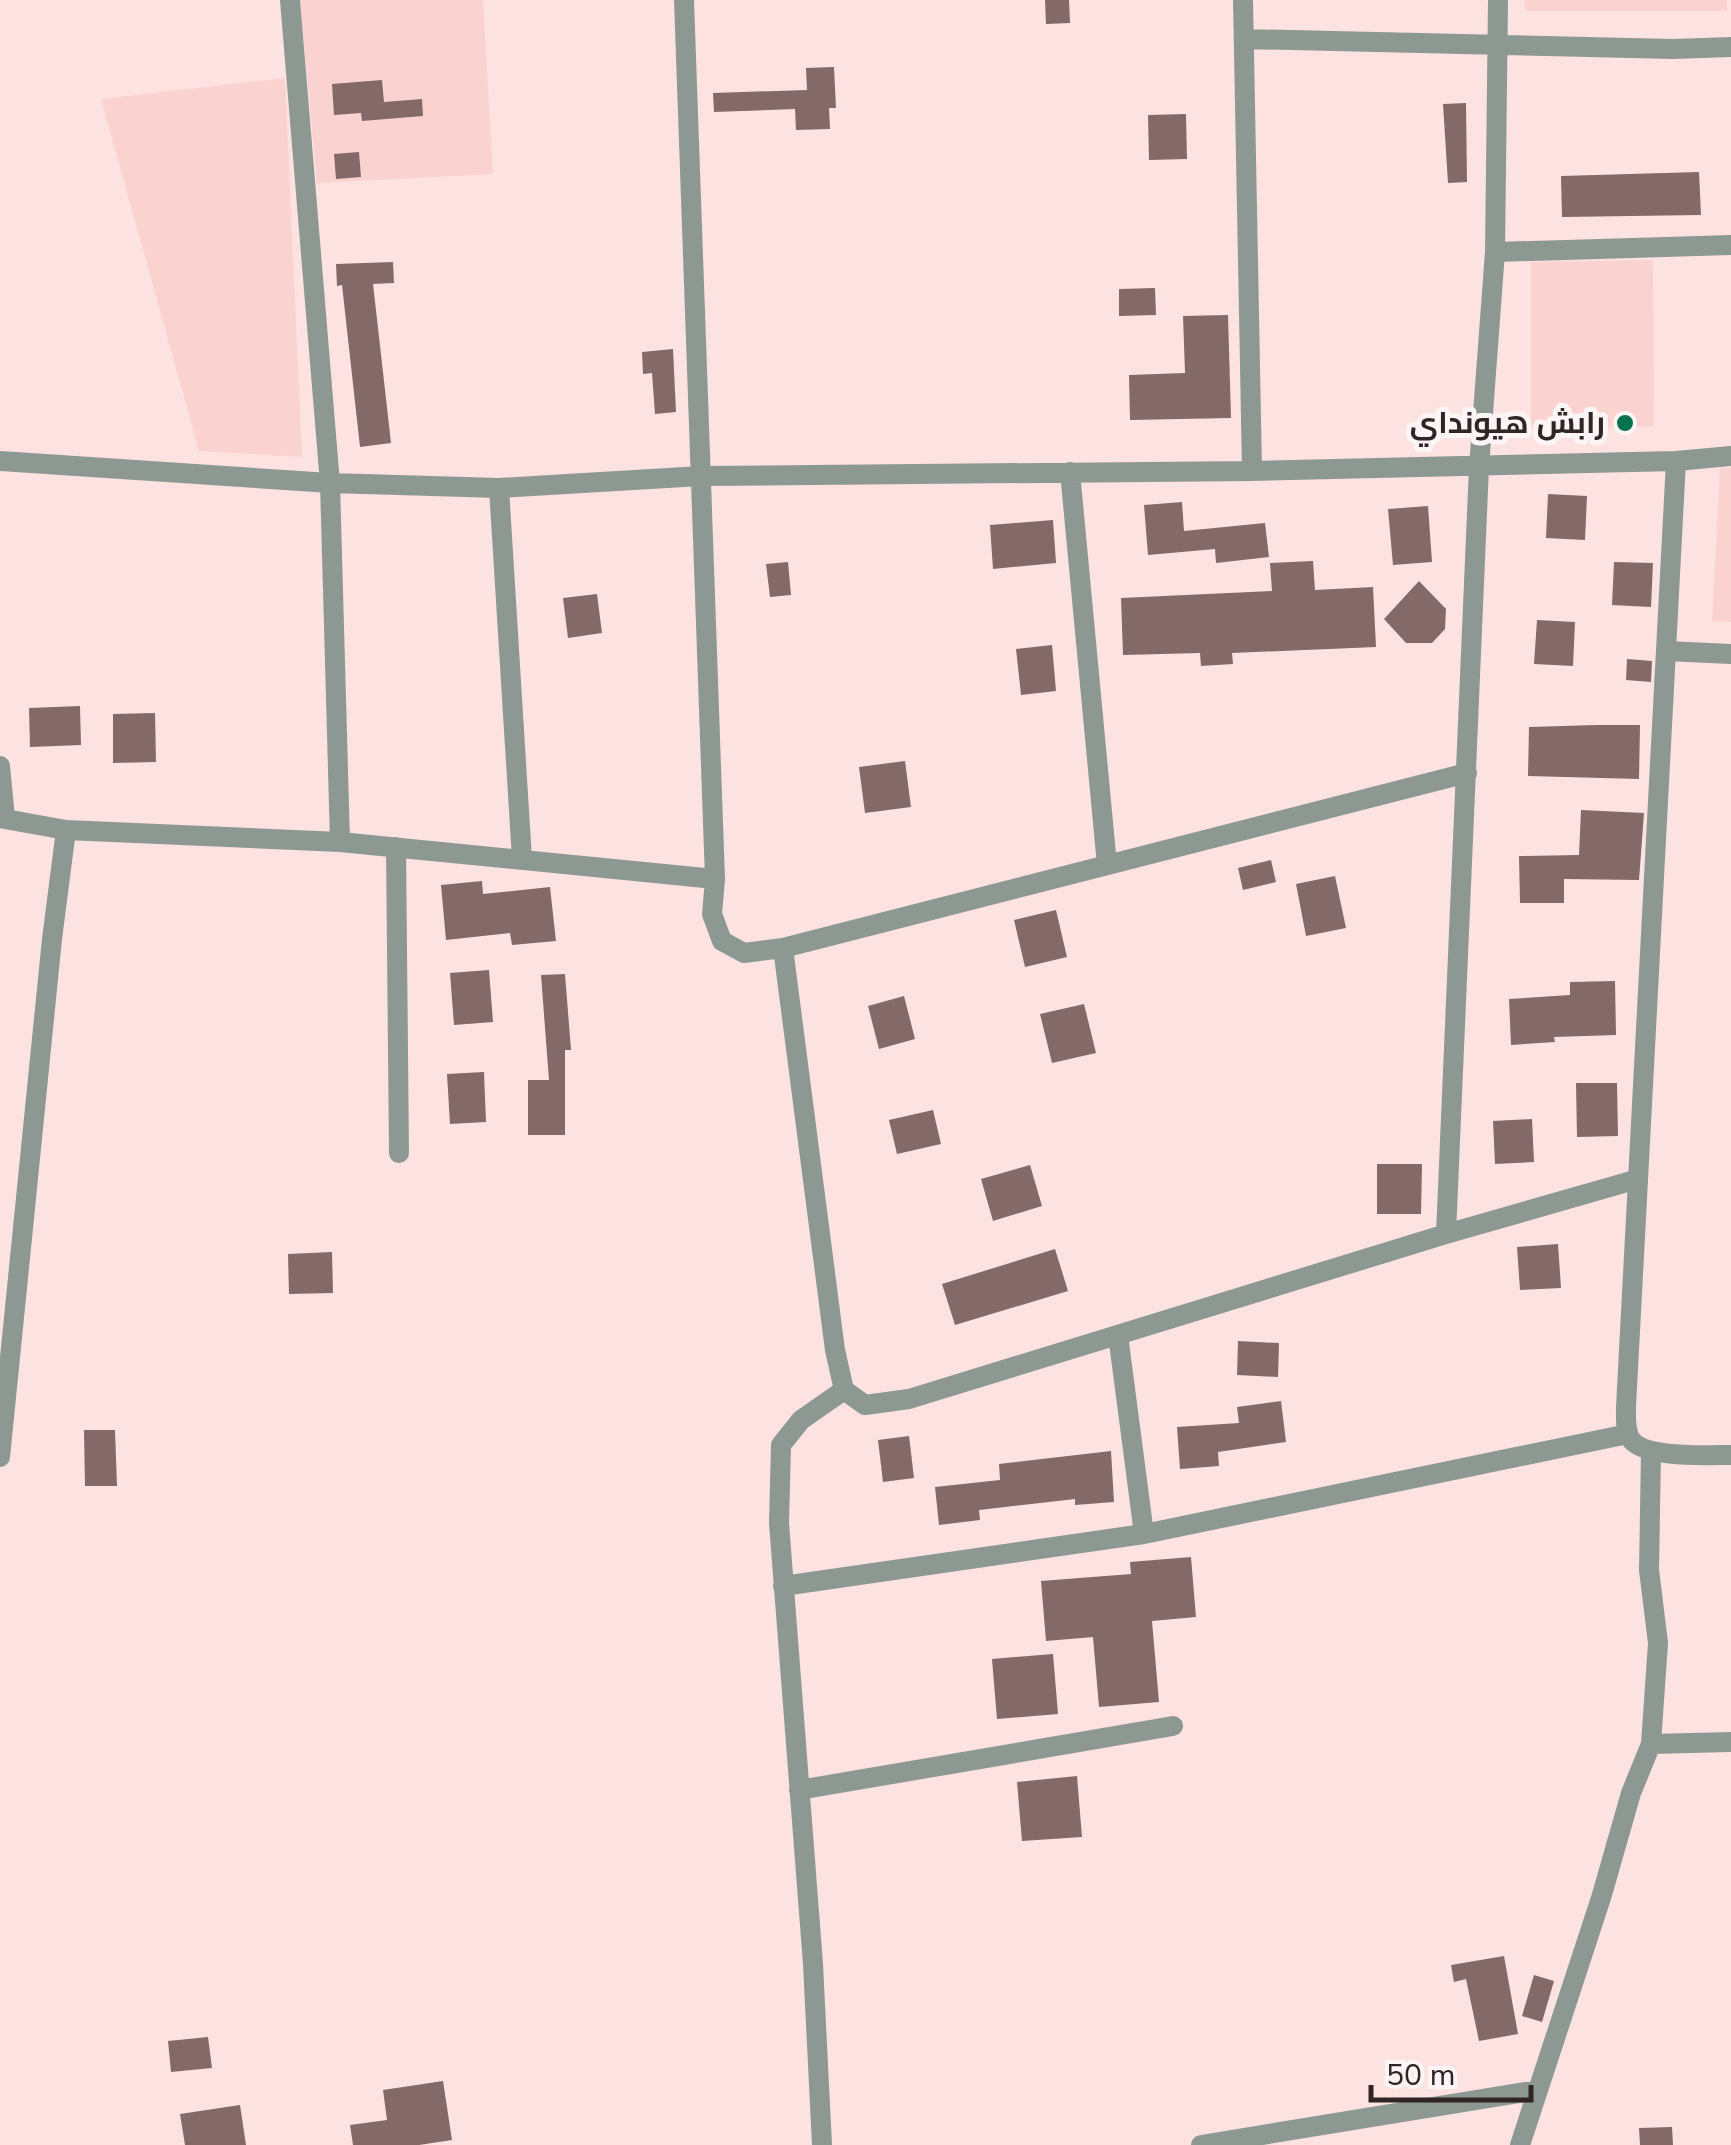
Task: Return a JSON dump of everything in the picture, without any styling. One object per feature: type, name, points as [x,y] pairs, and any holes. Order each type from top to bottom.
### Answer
[{"type":"street","points":[[290,0],[330,482],[340,842]]},
{"type":"street","points":[[684,0],[715,879],[712,914],[722,941],[744,952],[783,948],[1467,772]]},
{"type":"street","points":[[1243,0],[1252,470]]},
{"type":"street","points":[[1446,1234],[1479,466],[1496,252],[1498,0]]},
{"type":"street","points":[[1244,38],[1731,47]]},
{"type":"street","points":[[1496,252],[1731,245]]},
{"type":"street","points":[[0,461],[330,482],[499,488],[701,476],[1479,466],[1731,456]]},
{"type":"street","points":[[1676,461],[1626,1406],[1628,1434],[1634,1444],[1651,1452],[1731,1455]]},
{"type":"street","points":[[1070,472],[1107,865]]},
{"type":"street","points":[[499,488],[522,858]]},
{"type":"street","points":[[1666,651],[1731,654]]},
{"type":"street","points":[[0,766],[2,818],[66,830],[340,842],[715,879]]},
{"type":"street","points":[[0,1457],[66,830]]},
{"type":"street","points":[[396,847],[399,1153]]},
{"type":"street","points":[[783,948],[834,1350],[844,1390],[865,1406],[909,1400],[1446,1234],[1638,1179]]},
{"type":"street","points":[[1118,1335],[1144,1534]]},
{"type":"street","points":[[822,2145],[778,1522],[781,1444],[801,1420],[844,1390]]},
{"type":"street","points":[[783,1586],[1144,1534],[1628,1434]]},
{"type":"street","points":[[1520,2145],[1631,1794],[1651,1744],[1658,1644],[1649,1570],[1651,1452]]},
{"type":"street","points":[[799,1790],[1173,1726]]},
{"type":"street","points":[[1651,1744],[1731,1742]]},
{"type":"street","points":[[1201,2145],[1538,2090]]},
{"type":"shaded area","points":[[300,0],[483,0],[493,174],[317,183]]},
{"type":"shaded area","points":[[1525,0],[1727,0],[1727,11],[1525,11]]},
{"type":"shaded area","points":[[285,78],[302,457],[199,451],[101,99]]},
{"type":"shaded area","points":[[1653,260],[1654,426],[1531,430],[1531,262]]},
{"type":"shaded area","points":[[1720,468],[1731,468],[1731,622],[1712,621]]},
{"type":"building","points":[[1045,0],[1069,0],[1070,23],[1046,24]]},
{"type":"building","points":[[834,67],[836,108],[829,108],[830,129],[796,130],[795,109],[714,112],[713,93],[807,90],[806,68]]},
{"type":"building","points":[[382,80],[384,102],[422,99],[423,116],[362,121],[361,113],[334,115],[332,84]]},
{"type":"building","points":[[1466,103],[1467,182],[1448,183],[1443,104]]},
{"type":"building","points":[[1186,114],[1187,159],[1149,160],[1148,115]]},
{"type":"building","points":[[359,152],[361,177],[336,179],[334,154]]},
{"type":"building","points":[[1699,172],[1701,215],[1562,217],[1561,176]]},
{"type":"building","points":[[393,262],[394,283],[373,284],[391,443],[360,447],[342,285],[337,286],[336,264]]},
{"type":"building","points":[[1155,288],[1156,315],[1119,316],[1119,289]]},
{"type":"building","points":[[1228,315],[1231,418],[1130,420],[1129,375],[1185,373],[1183,316]]},
{"type":"building","points":[[673,349],[676,412],[655,414],[652,373],[643,374],[642,352]]},
{"type":"building","points":[[1548,494],[1587,496],[1585,540],[1546,538]]},
{"type":"building","points":[[1182,502],[1184,531],[1265,523],[1269,557],[1216,563],[1215,549],[1148,555],[1144,505]]},
{"type":"building","points":[[1428,506],[1432,562],[1393,565],[1388,509]]},
{"type":"building","points":[[1053,520],[1056,563],[993,569],[990,525]]},
{"type":"building","points":[[1313,561],[1315,590],[1373,587],[1376,647],[1232,653],[1233,664],[1201,666],[1200,653],[1123,655],[1121,598],[1272,591],[1270,563]]},
{"type":"building","points":[[788,562],[791,595],[770,597],[766,564]]},
{"type":"building","points":[[1614,562],[1653,563],[1651,607],[1612,605]]},
{"type":"building","points":[[1419,581],[1446,609],[1445,629],[1432,643],[1406,643],[1384,619]]},
{"type":"building","points":[[597,594],[602,633],[568,638],[563,598]]},
{"type":"building","points":[[1537,620],[1575,622],[1573,666],[1534,664]]},
{"type":"building","points":[[1052,645],[1056,691],[1021,695],[1016,649]]},
{"type":"building","points":[[1627,659],[1652,661],[1651,682],[1626,680]]},
{"type":"building","points":[[80,706],[81,745],[30,747],[29,708]]},
{"type":"building","points":[[155,713],[156,762],[113,763],[113,714]]},
{"type":"building","points":[[1640,725],[1639,779],[1528,776],[1529,727]]},
{"type":"building","points":[[905,761],[911,807],[865,813],[859,767]]},
{"type":"building","points":[[1581,810],[1644,813],[1639,880],[1564,879],[1564,903],[1520,903],[1519,856],[1579,855]]},
{"type":"building","points":[[1271,860],[1276,882],[1243,890],[1238,868]]},
{"type":"building","points":[[1335,876],[1346,928],[1306,936],[1296,884]]},
{"type":"building","points":[[482,881],[483,894],[550,887],[556,941],[512,945],[510,933],[446,940],[441,885]]},
{"type":"building","points":[[1056,910],[1067,957],[1025,967],[1014,920]]},
{"type":"building","points":[[489,970],[493,1022],[454,1025],[450,973]]},
{"type":"building","points":[[565,974],[571,1050],[565,1050],[565,1135],[528,1135],[528,1080],[549,1080],[541,975]]},
{"type":"building","points":[[1615,981],[1616,1035],[1554,1037],[1555,1042],[1511,1045],[1509,999],[1570,995],[1570,982]]},
{"type":"building","points":[[904,996],[915,1039],[879,1049],[868,1006]]},
{"type":"building","points":[[1084,1004],[1096,1053],[1052,1063],[1040,1014]]},
{"type":"building","points":[[484,1072],[486,1122],[450,1124],[447,1074]]},
{"type":"building","points":[[1576,1083],[1617,1083],[1618,1136],[1577,1137]]},
{"type":"building","points":[[933,1110],[941,1144],[897,1154],[889,1120]]},
{"type":"building","points":[[1532,1119],[1534,1162],[1495,1164],[1493,1121]]},
{"type":"building","points":[[1377,1164],[1422,1164],[1421,1214],[1377,1214]]},
{"type":"building","points":[[1030,1165],[1042,1206],[993,1221],[981,1179]]},
{"type":"building","points":[[1558,1244],[1561,1288],[1520,1290],[1517,1247]]},
{"type":"building","points":[[1055,1249],[1068,1291],[955,1325],[942,1284]]},
{"type":"building","points":[[332,1252],[333,1293],[289,1294],[288,1254]]},
{"type":"building","points":[[1238,1341],[1279,1343],[1278,1377],[1237,1375]]},
{"type":"building","points":[[1281,1401],[1286,1442],[1218,1452],[1219,1466],[1180,1469],[1177,1427],[1239,1423],[1237,1407]]},
{"type":"building","points":[[84,1430],[115,1430],[117,1486],[85,1486]]},
{"type":"building","points":[[909,1436],[914,1478],[883,1482],[878,1440]]},
{"type":"building","points":[[1111,1451],[1114,1502],[1075,1505],[1075,1499],[979,1510],[980,1520],[939,1525],[935,1487],[1000,1480],[999,1464]]},
{"type":"building","points":[[1191,1557],[1196,1617],[1152,1621],[1159,1702],[1099,1707],[1093,1637],[1046,1641],[1041,1581],[1131,1574],[1130,1562]]},
{"type":"building","points":[[1053,1654],[1058,1714],[997,1719],[992,1659]]},
{"type":"building","points":[[1077,1776],[1082,1837],[1022,1841],[1017,1782]]},
{"type":"building","points":[[1504,1956],[1518,2034],[1479,2041],[1466,1979],[1454,1982],[1451,1965]]},
{"type":"building","points":[[1534,1975],[1554,1981],[1542,2022],[1522,2016]]},
{"type":"building","points":[[208,2037],[212,2068],[171,2072],[168,2041]]},
{"type":"building","points":[[443,2081],[452,2140],[419,2145],[353,2145],[350,2125],[387,2120],[383,2090]]},
{"type":"building","points":[[240,2105],[246,2145],[185,2145],[180,2114]]},
{"type":"building","points":[[1672,2127],[1673,2145],[1640,2145],[1639,2128]]},
{"type":"place","name":"رابش هيونداي","points":[[1625,423]]}]
